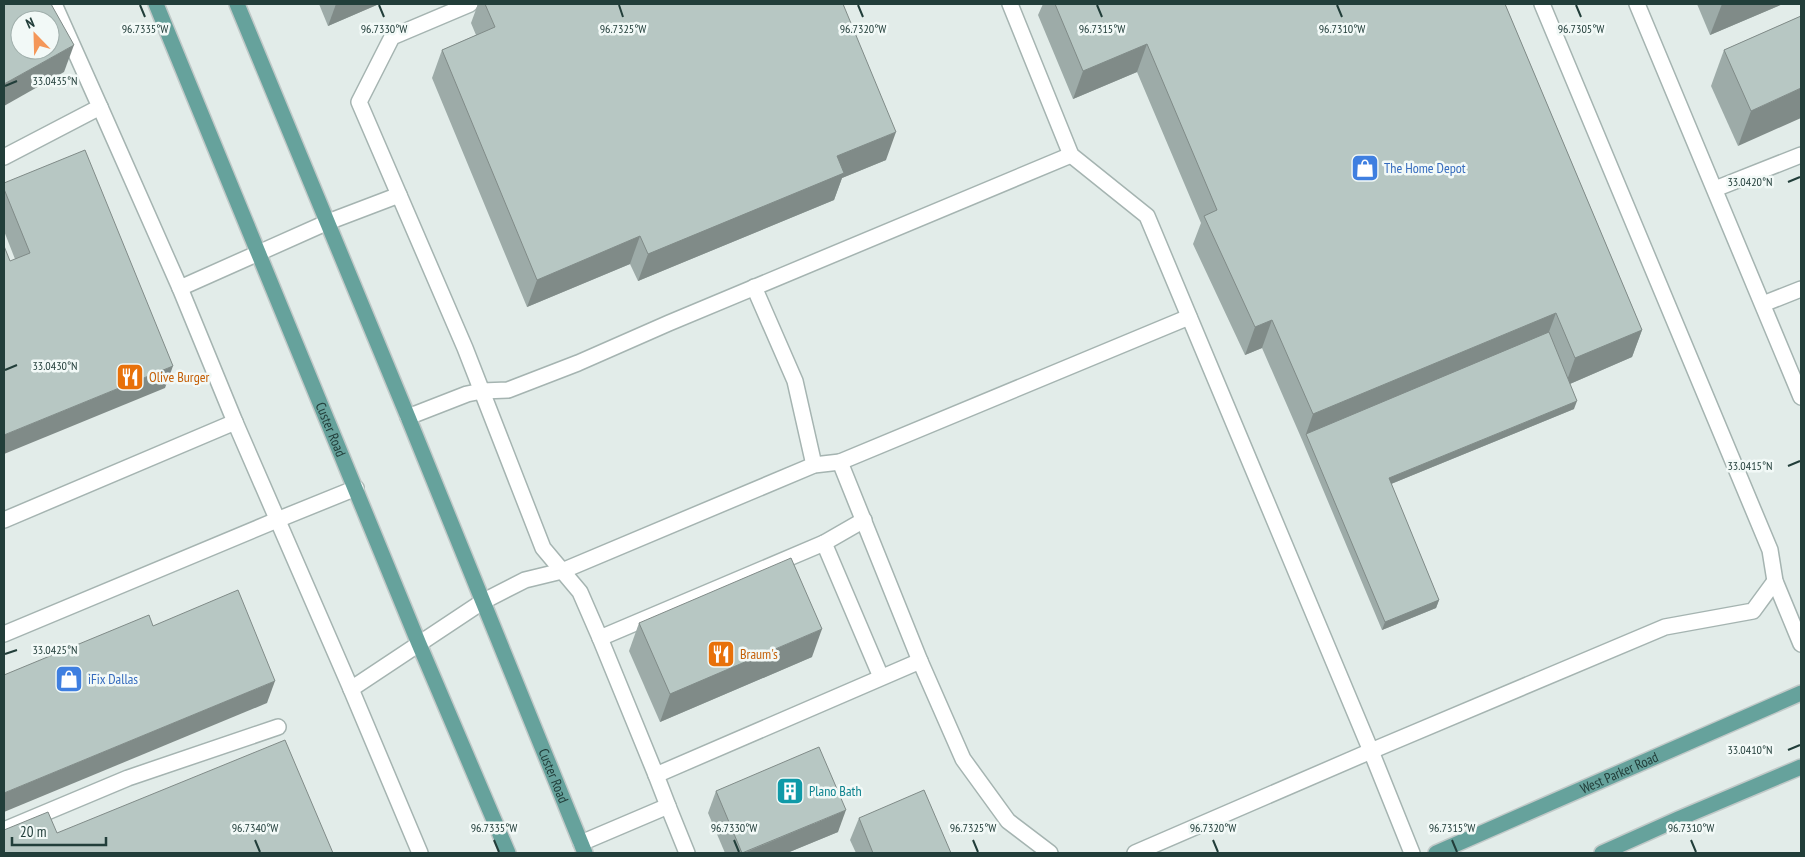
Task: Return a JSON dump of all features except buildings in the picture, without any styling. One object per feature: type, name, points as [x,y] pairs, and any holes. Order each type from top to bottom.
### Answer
[{"type":"main road","name":"Custer Road","points":[[156,4],[419,644],[508,853]]},
{"type":"main road","name":"Custer Road","points":[[237,4],[408,417],[583,848]]},
{"type":"main road","name":"West Parker Road","points":[[1436,853],[1801,693]]},
{"type":"main road","points":[[1602,853],[1801,767]]},
{"type":"lane","points":[[54,4],[180,288],[235,422],[420,853]]},
{"type":"lane","points":[[470,4],[392,37],[359,102],[482,391],[543,548],[580,592],[687,853]]},
{"type":"lane","points":[[1010,4],[1070,155],[1147,216],[1412,853]]},
{"type":"lane","points":[[1542,4],[1770,550],[1775,581],[1801,644]]},
{"type":"lane","points":[[1637,4],[1801,397]]},
{"type":"lane","points":[[4,157],[100,107]]},
{"type":"lane","points":[[408,417],[467,394],[482,391],[508,390],[578,363],[1070,155]]},
{"type":"lane","points":[[1715,189],[1801,155]]},
{"type":"lane","points":[[180,288],[328,222],[399,195]]},
{"type":"lane","points":[[754,287],[794,381],[814,465]]},
{"type":"lane","points":[[1762,304],[1801,289]]},
{"type":"lane","points":[[351,689],[482,602],[525,580],[562,571],[814,465],[840,462],[1189,317]]},
{"type":"lane","points":[[4,520],[235,422]]},
{"type":"lane","points":[[840,462],[920,661],[963,759],[1008,820],[1050,853]]},
{"type":"lane","points":[[4,634],[356,488]]},
{"type":"lane","points":[[600,638],[824,543],[864,520]]},
{"type":"lane","points":[[824,543],[881,677]]},
{"type":"lane","points":[[1135,853],[1664,627],[1753,611],[1775,581]]},
{"type":"lane","points":[[656,774],[920,661]]},
{"type":"lane","points":[[4,830],[128,778],[278,727]]},
{"type":"lane","points":[[583,848],[668,806]]},
{"type":"place","name":"The Home Depot","points":[[1365,168]]},
{"type":"place","name":"Olive Burger","points":[[130,377]]},
{"type":"place","name":"Braum's","points":[[721,654]]},
{"type":"place","name":"iFix Dallas","points":[[69,679]]},
{"type":"place","name":"Plano Bath","points":[[790,791]]}]
